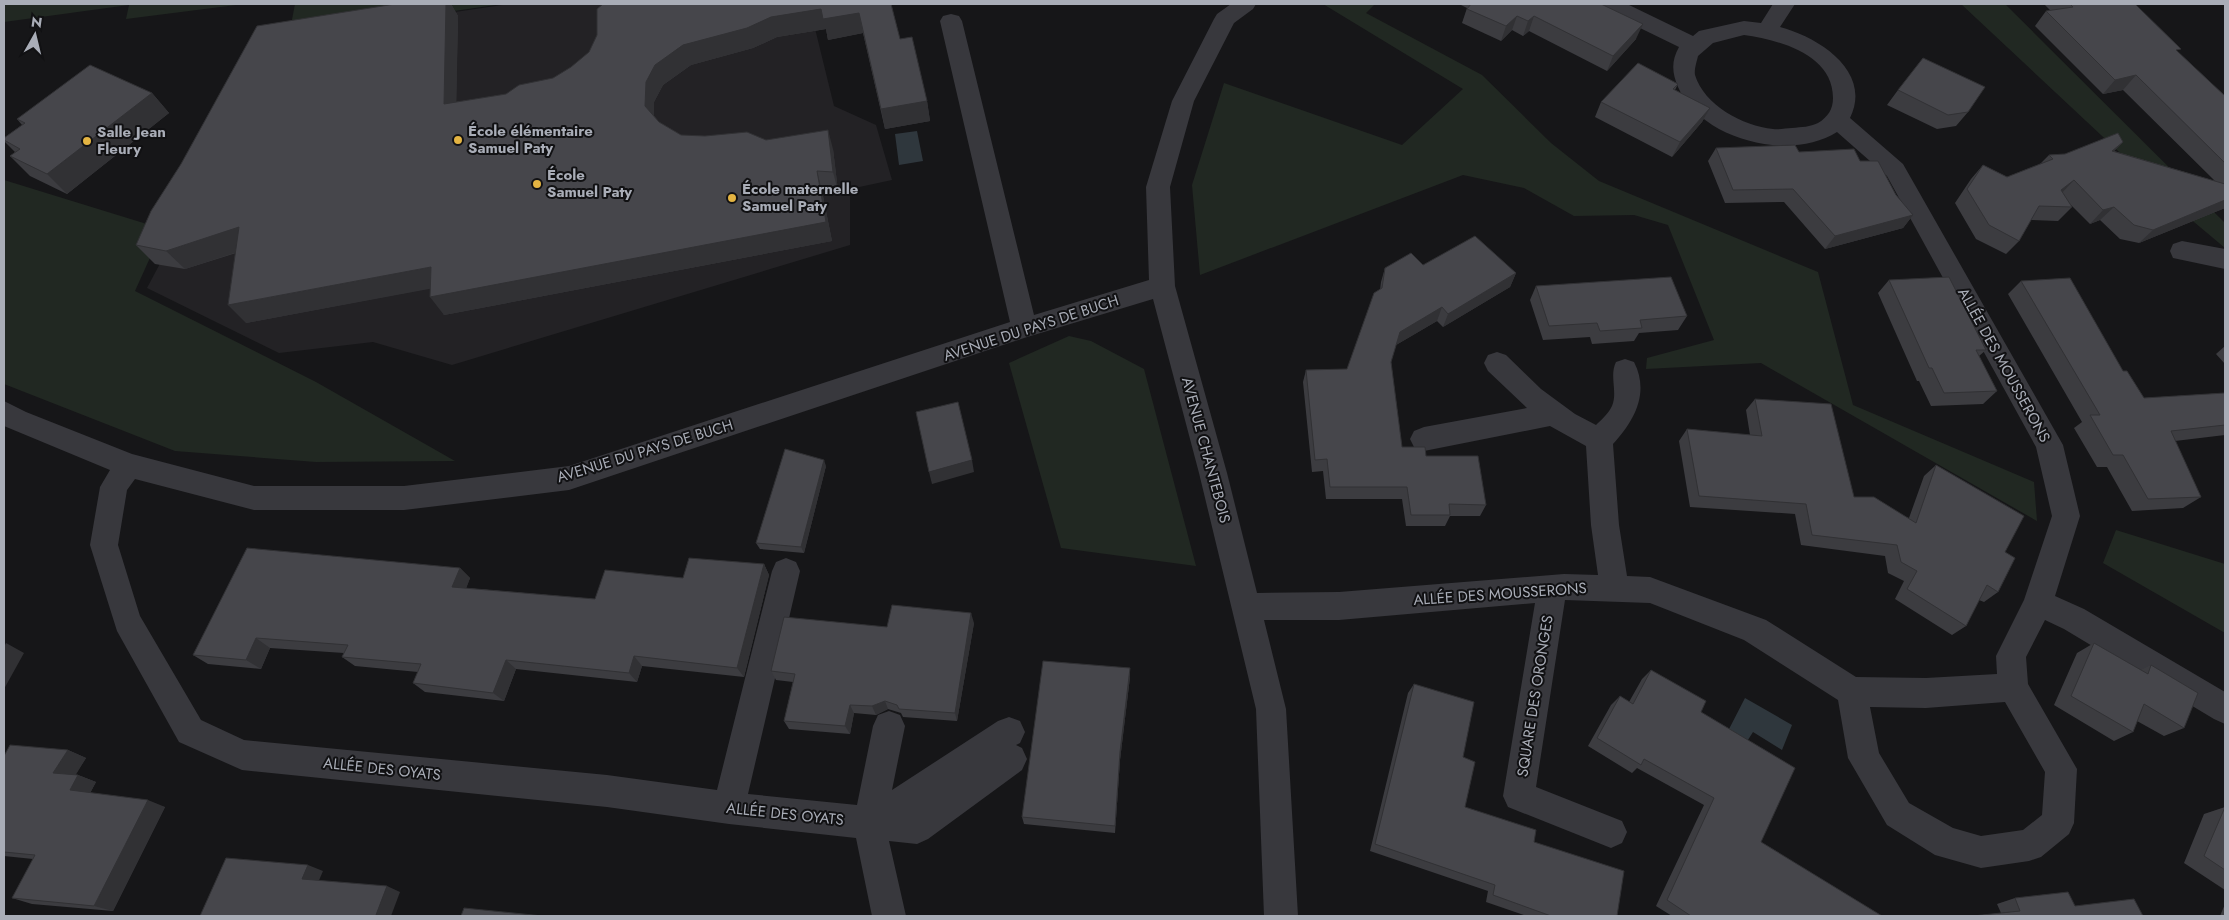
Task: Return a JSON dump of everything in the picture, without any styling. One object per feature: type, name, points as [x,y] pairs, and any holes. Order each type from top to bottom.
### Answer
[{"type":"street","name":"AVENUE CHANTEBOIS","points":[[1245,4],[1225,19],[1183,101],[1158,187],[1162,286],[1214,473],[1271,709],[1281,916]]},
{"type":"street","points":[[1767,30],[1784,4]]},
{"type":"street","points":[[1616,5],[1693,45]]},
{"type":"street","points":[[951,20],[1024,328]]},
{"type":"street","points":[[1744,28],[1767,30],[1793,38],[1808,46],[1834,67],[1844,85],[1846,104],[1838,120],[1821,132],[1796,138],[1767,137],[1738,129],[1713,116],[1694,98],[1684,79],[1684,60],[1693,45],[1706,36],[1724,30],[1744,28]]},
{"type":"street","name":"ALLÉE DES MOUSSERONS","points":[[1838,120],[1895,170],[2049,445],[2066,516],[2038,603],[2011,656],[2013,687]]},
{"type":"street","points":[[2182,251],[2225,259]]},
{"type":"street","name":"AVENUE DU PAYS DE BUCH","points":[[4,412],[16,420],[129,465],[254,498],[404,498],[568,478],[1024,328],[1162,286]]},
{"type":"street","points":[[1497,363],[1532,397],[1554,414],[1599,440]]},
{"type":"street","points":[[1615,589],[1605,524],[1599,440],[1626,412],[1628,392],[1625,370]]},
{"type":"street","points":[[1424,439],[1554,414]]},
{"type":"street","name":"ALLÉE DES OYATS","points":[[129,465],[114,487],[104,545],[127,620],[190,731],[242,755],[607,791],[728,808],[917,828],[1010,746]]},
{"type":"street","points":[[728,808],[786,572]]},
{"type":"street","name":"ALLÉE DES MOUSSERONS","points":[[1246,607],[1339,606],[1564,587],[1650,590],[1755,630],[1852,692]]},
{"type":"street","name":"SQUARE DES ORONGES","points":[[1552,589],[1519,796],[1611,832]]},
{"type":"street","points":[[2038,603],[2074,619],[2225,710]]},
{"type":"street","points":[[2013,687],[2061,769],[2058,823],[2029,845],[1981,852],[1947,843],[1898,814],[1864,758],[1852,692],[1926,693],[2013,687]]},
{"type":"street","points":[[889,726],[869,823],[889,916]]},
{"type":"shaded area","points":[[4,4],[244,4],[126,19],[129,5],[4,22]]},
{"type":"shaded area","points":[[295,4],[502,4],[289,35]]},
{"type":"shaded area","name":"École Samuel Paty","points":[[509,4],[809,4],[834,106],[876,125],[892,180],[850,189],[850,245],[452,365],[373,342],[279,353],[147,288],[280,38]]},
{"type":"shaded area","points":[[1323,4],[1375,4],[1366,13],[1482,75],[1551,143],[1599,181],[1818,272],[1853,405],[2034,482],[2037,521],[1761,363],[1646,369],[1647,358],[1714,340],[1668,225],[1634,215],[1574,216],[1524,188],[1463,175],[1200,275],[1192,185],[1224,83],[1402,145],[1463,89]]},
{"type":"shaded area","points":[[1961,4],[2005,4],[2225,223],[2225,248],[2194,222]]},
{"type":"shaded area","points":[[917,131],[923,161],[899,165],[895,134]]},
{"type":"shaded area","points":[[4,180],[163,229],[135,291],[316,382],[455,461],[316,462],[175,451],[4,384]]},
{"type":"shaded area","points":[[1069,336],[1091,341],[1144,369],[1196,566],[1061,548],[1009,363]]},
{"type":"shaded area","points":[[2116,530],[2225,564],[2225,633],[2103,563]]},
{"type":"shaded area","points":[[1745,698],[1792,725],[1782,750],[1753,732],[1746,743],[1728,731]]},
{"type":"building","name":"École Samuel Paty","points":[[395,4],[446,4],[444,104],[506,94],[519,85],[553,78],[571,67],[589,52],[597,35],[597,9],[603,4],[891,4],[900,39],[912,37],[927,101],[881,109],[859,13],[823,19],[821,9],[771,17],[747,28],[683,45],[655,65],[646,82],[645,106],[659,122],[681,135],[705,136],[747,132],[766,140],[828,130],[833,172],[817,171],[826,222],[430,297],[431,267],[228,305],[239,227],[166,251],[136,245],[151,211],[181,164],[257,26]]},
{"type":"building","points":[[1471,4],[1601,4],[1643,24],[1613,56],[1534,16],[1528,21],[1517,16],[1506,26],[1467,9]]},
{"type":"building","points":[[2070,4],[2135,4],[2181,49],[2176,50],[2225,96],[2225,163],[2136,75],[2115,80],[2046,11],[2073,7]]},
{"type":"building","points":[[1923,58],[1985,87],[1968,112],[1948,115],[1898,90]]},
{"type":"building","points":[[1638,63],[1678,84],[1673,89],[1710,108],[1680,142],[1601,102]]},
{"type":"building","points":[[90,65],[152,93],[47,174],[10,156],[20,149],[4,140],[4,138],[25,123],[17,119]]},
{"type":"building","points":[[2118,133],[2123,142],[2112,151],[2225,184],[2225,200],[2153,230],[2134,225],[2114,207],[2103,210],[2074,180],[2061,190],[2072,207],[2039,206],[2019,241],[1989,225],[1967,189],[1983,165],[2007,177],[2053,159],[2049,155],[2065,154]]},
{"type":"building","points":[[1795,145],[1799,152],[1854,149],[1860,161],[1878,161],[1896,195],[1913,215],[1835,236],[1793,189],[1733,190],[1716,148]]},
{"type":"building","points":[[1475,236],[1516,273],[1448,314],[1442,307],[1400,332],[1391,362],[1402,447],[1425,447],[1426,456],[1478,456],[1486,505],[1449,504],[1450,515],[1411,515],[1407,487],[1330,487],[1327,459],[1315,460],[1306,370],[1347,369],[1374,293],[1382,288],[1385,268],[1411,253],[1423,265]]},
{"type":"building","points":[[1671,277],[1687,316],[1640,320],[1642,328],[1600,331],[1597,323],[1549,326],[1536,286]]},
{"type":"building","points":[[1949,277],[1986,350],[1976,350],[1997,391],[1944,393],[1932,368],[1929,368],[1889,280]]},
{"type":"building","points":[[2070,278],[2123,371],[2127,371],[2144,398],[2225,393],[2225,425],[2171,431],[2201,497],[2148,499],[2123,455],[2113,455],[2090,415],[2100,415],[2021,281]]},
{"type":"building","points":[[1755,399],[1831,404],[1854,497],[1874,497],[1916,523],[1936,465],[2024,516],[2005,552],[2015,558],[1998,592],[1987,585],[1966,626],[1907,589],[1917,571],[1901,562],[1897,545],[1812,535],[1806,504],[1699,496],[1687,429],[1762,436]]},
{"type":"building","points":[[958,402],[972,460],[929,472],[916,412]]},
{"type":"building","points":[[785,449],[824,460],[801,547],[756,543]]},
{"type":"building","points":[[247,548],[460,568],[452,587],[595,599],[605,570],[683,578],[689,558],[764,564],[737,668],[634,656],[629,673],[506,660],[493,693],[413,683],[421,664],[342,657],[348,645],[256,638],[246,660],[193,655]]},
{"type":"building","points":[[892,605],[971,613],[955,713],[899,709],[897,705],[885,701],[872,706],[850,705],[845,726],[784,721],[795,674],[771,671],[784,617],[887,627]]},
{"type":"building","points":[[2094,643],[2148,674],[2151,665],[2198,693],[2184,728],[2144,704],[2133,732],[2071,696]]},
{"type":"building","points":[[1043,661],[1130,668],[1120,752],[1115,826],[1022,817]]},
{"type":"building","points":[[1651,670],[1706,701],[1701,712],[1795,768],[1761,842],[1882,916],[1691,916],[1667,900],[1714,798],[1644,759],[1641,765],[1597,738],[1620,696],[1633,704]]},
{"type":"building","points":[[1414,684],[1474,702],[1463,757],[1475,762],[1465,807],[1536,830],[1534,842],[1624,871],[1617,916],[1551,916],[1493,895],[1495,885],[1375,844]]},
{"type":"building","points":[[10,745],[68,750],[53,773],[78,775],[70,790],[148,800],[94,906],[12,898],[35,855],[4,852],[4,756]]},
{"type":"building","points":[[2225,807],[2225,870],[2204,856]]},
{"type":"building","points":[[226,858],[308,865],[302,879],[387,886],[376,915],[384,916],[200,916]]},
{"type":"building","points":[[2068,892],[2075,906],[2134,899],[2143,916],[1973,916],[2020,911],[2015,898]]},
{"type":"building","points":[[464,908],[543,916],[461,916]]},
{"type":"place","name":"École élémentaire Samuel Paty","points":[[458,140]]},
{"type":"place","name":"Salle Jean Fleury","points":[[87,141]]},
{"type":"place","name":"École Samuel Paty","points":[[537,184]]},
{"type":"place","name":"École maternelle Samuel Paty","points":[[732,198]]}]
